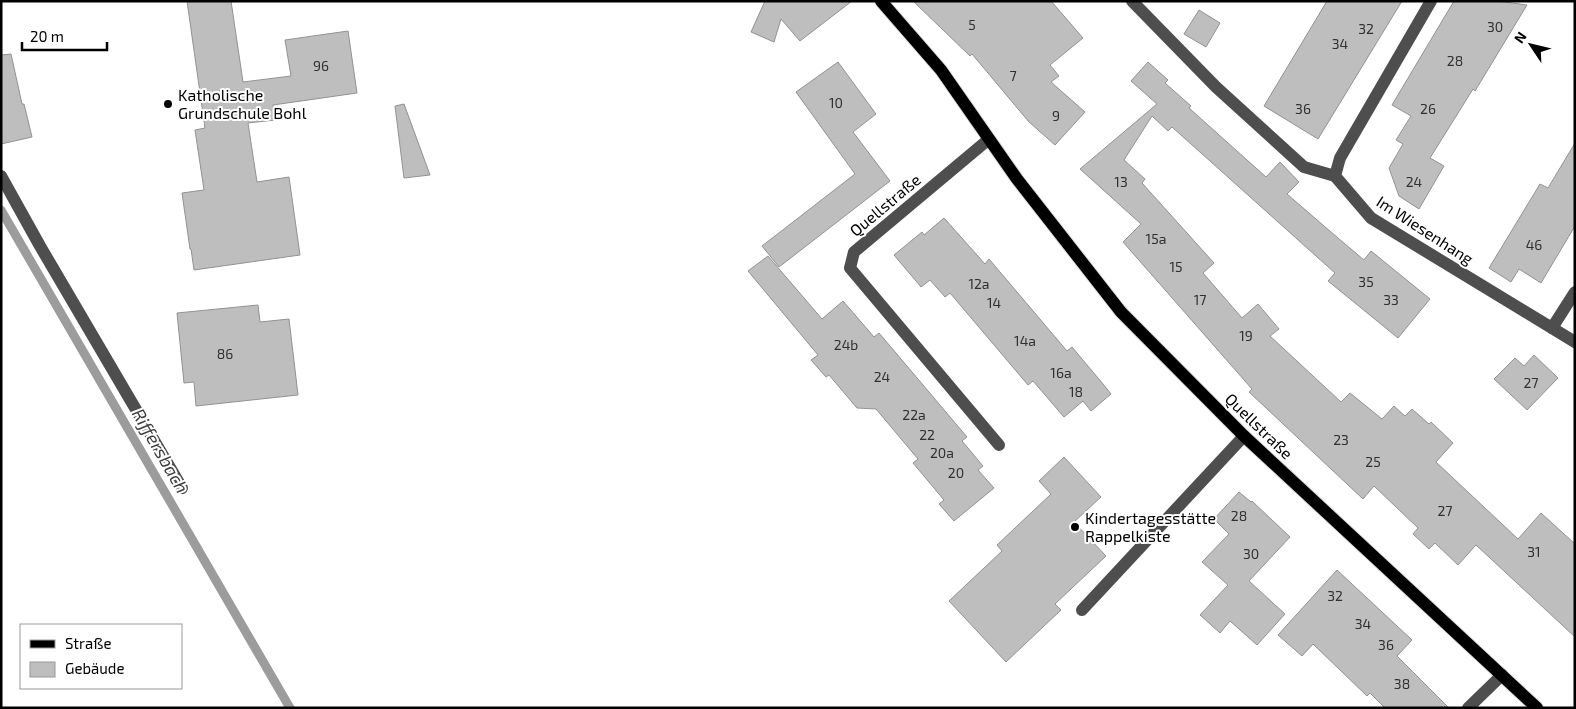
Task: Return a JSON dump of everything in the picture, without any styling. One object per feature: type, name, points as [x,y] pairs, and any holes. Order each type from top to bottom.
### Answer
[{"type":"main road","name":"Quellstraße","points":[[881,1],[941,70],[1017,179],[1121,312],[1244,436],[1537,708]]},
{"type":"street","points":[[1132,1],[1216,87],[1304,167],[1335,176],[1340,158],[1431,1]]},
{"type":"street","name":"Quellstraße","points":[[989,139],[854,252],[850,268],[999,445]]},
{"type":"street","points":[[1,176],[182,488]]},
{"type":"street","name":"Im Wiesenhang","points":[[1335,176],[1371,218],[1575,342]]},
{"type":"street","points":[[1552,328],[1575,292]]},
{"type":"street","points":[[1082,610],[1244,436]]},
{"type":"street","points":[[1468,708],[1502,675]]},
{"type":"building","points":[[187,1],[231,1],[243,82],[291,76],[285,40],[348,31],[357,93],[273,105],[275,120],[248,123],[257,182],[289,177],[300,255],[194,270],[182,193],[204,190],[195,130],[205,128]]},
{"type":"building","points":[[765,1],[852,1],[800,41],[781,19],[774,42],[751,32]]},
{"type":"building","points":[[913,1],[1051,1],[1083,38],[1050,65],[1059,76],[1051,82],[1085,112],[1055,145],[1029,122],[972,54],[970,56]]},
{"type":"building","points":[[1327,1],[1402,1],[1318,139],[1264,106]]},
{"type":"building","points":[[1454,1],[1497,1],[1527,5],[1475,91],[1473,89],[1430,158],[1444,166],[1419,209],[1399,196],[1389,168],[1403,144],[1396,140],[1411,116],[1392,105]]},
{"type":"building","points":[[1199,10],[1220,23],[1206,47],[1184,34]]},
{"type":"building","points":[[11,54],[22,104],[24,104],[32,137],[1,144],[1,55]]},
{"type":"building","points":[[838,62],[876,114],[853,132],[890,181],[779,267],[762,246],[855,174],[796,92]]},
{"type":"building","points":[[1148,62],[1168,80],[1165,83],[1191,106],[1189,108],[1266,177],[1280,162],[1299,182],[1287,194],[1364,260],[1371,251],[1430,299],[1398,338],[1328,281],[1335,273],[1172,127],[1168,131],[1152,116],[1124,160],[1145,179],[1142,183],[1214,263],[1203,273],[1242,318],[1258,304],[1279,329],[1270,336],[1341,402],[1350,393],[1382,419],[1394,406],[1405,416],[1412,409],[1429,424],[1431,422],[1453,443],[1436,462],[1518,539],[1541,513],[1575,544],[1575,637],[1476,545],[1458,565],[1435,543],[1429,549],[1413,534],[1418,528],[1374,486],[1363,499],[1249,392],[1252,389],[1123,242],[1141,224],[1080,169],[1157,104],[1131,81]]},
{"type":"building","points":[[404,104],[430,175],[404,178],[395,106]]},
{"type":"building","points":[[1575,143],[1575,226],[1541,283],[1519,269],[1511,282],[1489,268],[1540,184],[1548,188]]},
{"type":"building","points":[[944,218],[985,264],[989,259],[1067,351],[1072,347],[1111,394],[1091,411],[1083,401],[1064,417],[1033,381],[1028,385],[950,293],[945,297],[930,280],[921,287],[894,255],[922,232],[924,235]]},
{"type":"building","points":[[768,256],[822,319],[843,301],[874,337],[879,333],[967,437],[962,441],[983,466],[978,470],[994,488],[954,521],[939,504],[944,500],[913,463],[918,459],[876,409],[857,408],[829,375],[826,377],[811,360],[818,355],[748,271]]},
{"type":"building","points":[[258,305],[260,322],[289,319],[298,395],[196,406],[194,382],[184,383],[177,313]]},
{"type":"building","points":[[1534,355],[1558,378],[1527,410],[1494,379],[1515,358],[1524,366]]},
{"type":"building","points":[[1064,457],[1101,497],[1074,522],[1106,556],[1055,604],[1061,610],[1006,662],[949,601],[1002,551],[997,545],[1051,494],[1039,481]]},
{"type":"building","points":[[1239,492],[1252,501],[1290,537],[1249,581],[1285,614],[1257,645],[1230,621],[1220,633],[1200,615],[1228,585],[1202,562],[1229,534],[1214,519]]},
{"type":"building","points":[[1337,570],[1412,640],[1397,656],[1449,708],[1385,708],[1370,693],[1367,696],[1313,644],[1302,656],[1278,635]]},
{"type":"waterway","name":"Riffersbach","points":[[1,210],[290,708]]},
{"type":"place","name":"Katholische Grundschule Bohl","points":[[168,104]]},
{"type":"place","name":"Kindertagesstätte Rappelkiste","points":[[1075,527]]}]
